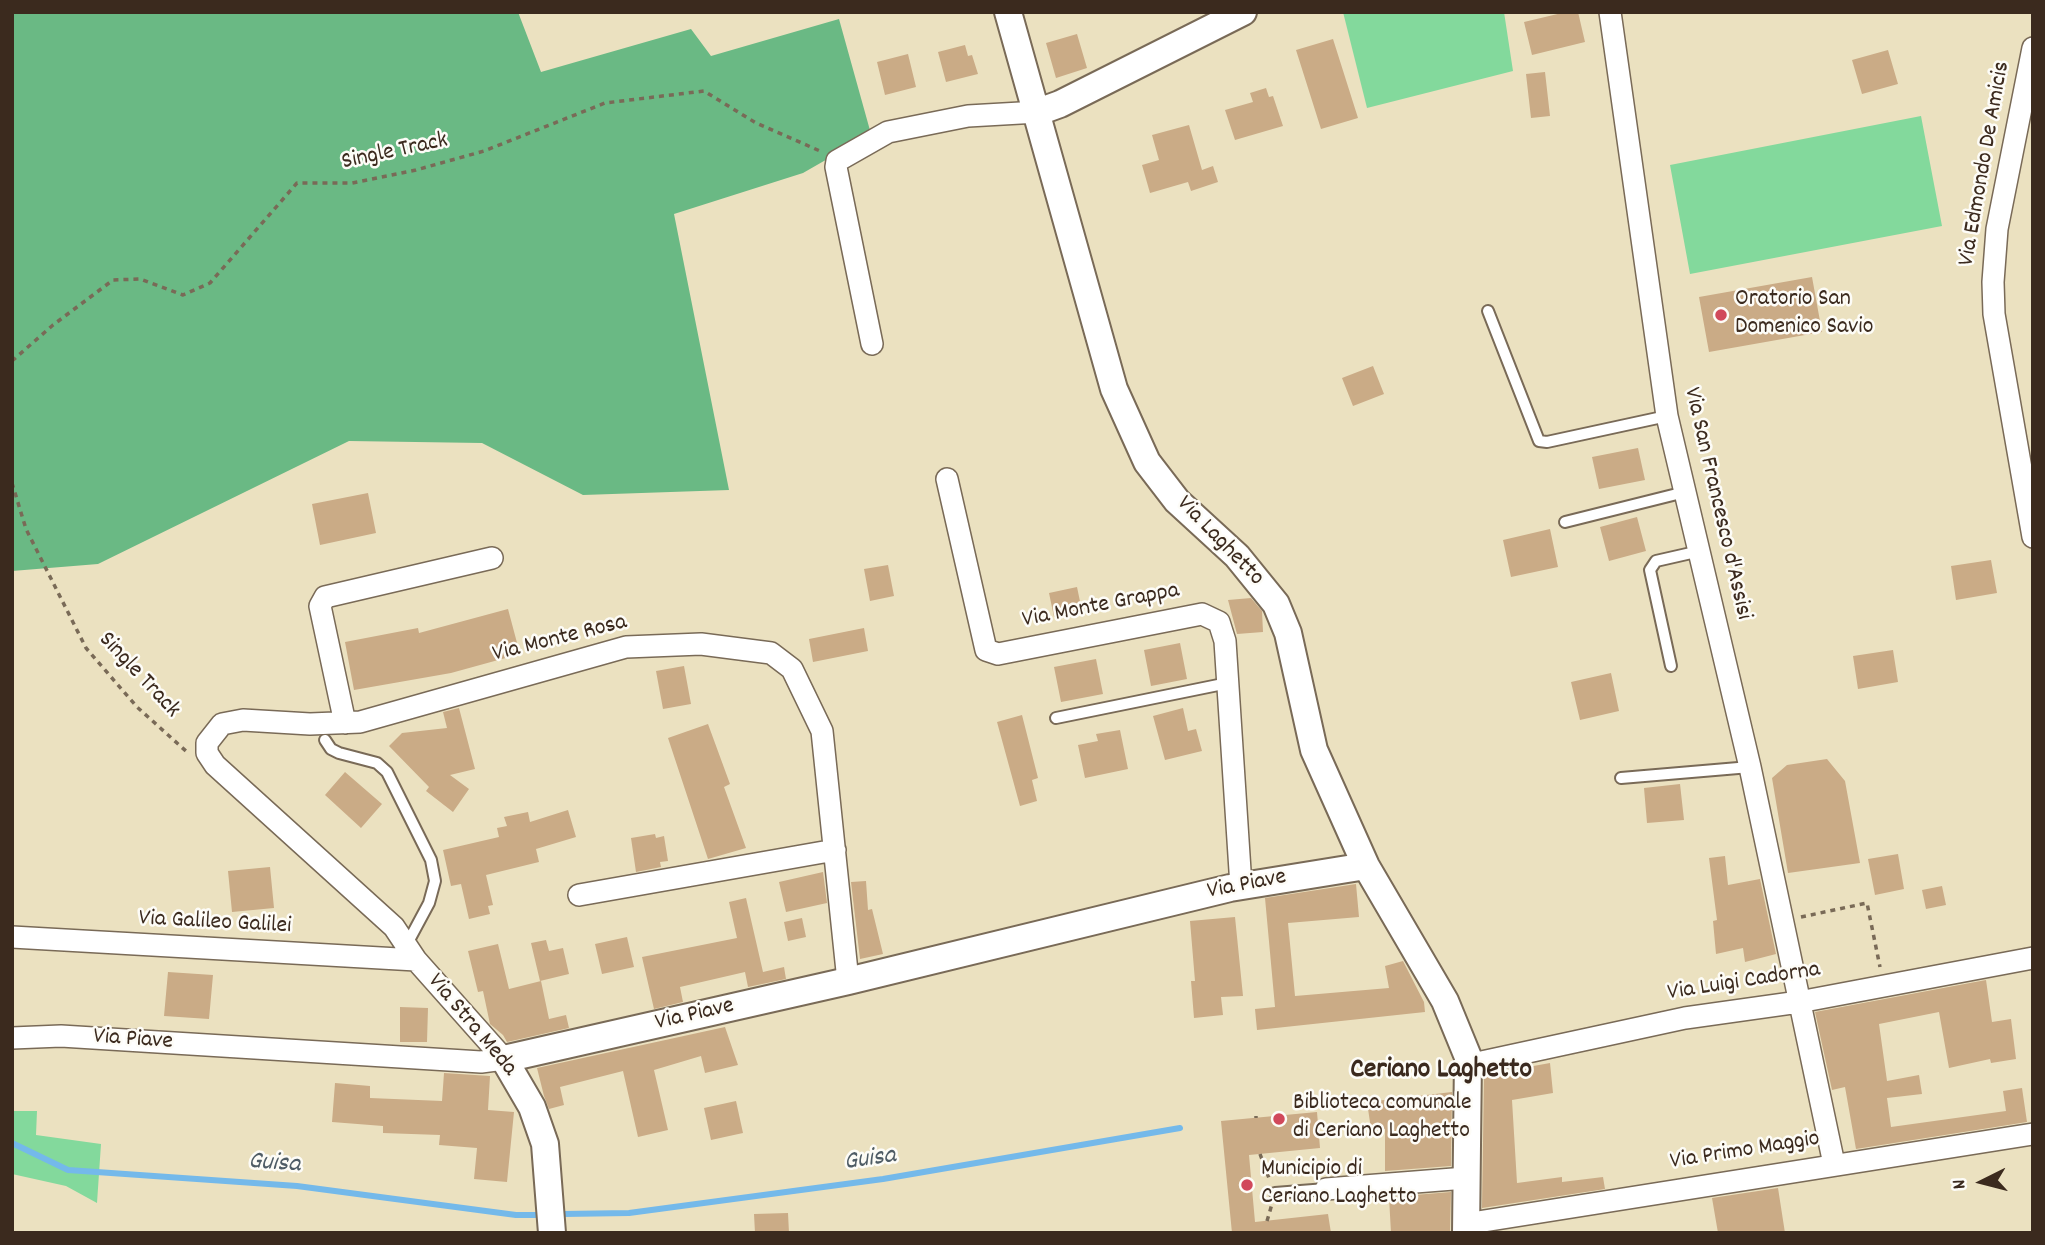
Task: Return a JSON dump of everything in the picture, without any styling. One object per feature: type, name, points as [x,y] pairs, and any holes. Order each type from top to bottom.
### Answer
[{"type":"street","name":"Via Laghetto","points":[[1008,12],[1114,389],[1155,472],[1177,501],[1237,556],[1276,604],[1288,633],[1308,734],[1366,866],[1445,1001],[1468,1057]]},
{"type":"street","points":[[872,344],[836,167],[837,161],[888,132],[968,116],[1038,112],[1060,104],[1243,12]]},
{"type":"street","name":"Via San Francesco d'Assisi","points":[[1610,12],[1667,416],[1750,767],[1834,1164]]},
{"type":"street","name":"Via Edmondo De Amicis","points":[[2033,48],[1997,229],[1993,282],[1994,314],[2027,479],[2033,537]]},
{"type":"street","name":"Via Monte Grappa","points":[[947,479],[986,650],[998,654],[1202,614],[1219,622],[1225,641],[1241,886]]},
{"type":"street","points":[[345,723],[320,606],[325,597],[492,558]]},
{"type":"street","name":"Via Monte Rosa","points":[[207,753],[207,743],[222,724],[243,720],[310,724],[360,722],[626,647],[701,644],[771,653],[792,669],[822,731],[848,981]]},
{"type":"street","name":"Via Stra Meda","points":[[207,753],[215,765],[394,927],[412,952],[504,1059],[532,1107],[545,1144],[552,1233]]},
{"type":"street","points":[[579,895],[835,850]]},
{"type":"street","name":"Via Piave","points":[[12,1038],[61,1036],[481,1062],[848,981],[1241,886],[1366,866]]},
{"type":"street","name":"Via Galileo Galilei","points":[[12,937],[412,952]]},
{"type":"street","name":"Via Luigi Cadorna","points":[[1468,1057],[1478,1063],[1685,1018],[1799,1002],[2033,958]]},
{"type":"street","points":[[1466,1228],[1468,1057]]},
{"type":"street","name":"Via Primo Maggio","points":[[1466,1228],[1834,1164],[2033,1133]]},
{"type":"street","points":[[1326,1189],[1466,1178]]},
{"type":"lane","points":[[1488,311],[1539,441],[1547,442],[1667,416]]},
{"type":"lane","points":[[1565,522],[1685,492]]},
{"type":"lane","points":[[1671,666],[1650,570],[1656,561],[1700,551]]},
{"type":"lane","points":[[1056,718],[1228,683]]},
{"type":"lane","points":[[325,740],[331,749],[377,763],[387,772],[431,860],[435,881],[412,952]]},
{"type":"lane","points":[[1621,778],[1750,767]]},
{"type":"lane","points":[[1275,1194],[1326,1189]]},
{"type":"path","name":"Single Track","points":[[12,361],[53,325],[113,280],[140,279],[183,295],[210,283],[298,183],[352,183],[416,170],[484,151],[605,103],[704,91],[756,123],[837,161]]},
{"type":"path","name":"Single Track","points":[[12,483],[26,529],[86,648],[137,707],[193,757],[207,753]]},
{"type":"path","points":[[1782,921],[1867,903],[1884,986]]},
{"type":"green space","points":[[12,12],[518,12],[541,72],[691,29],[711,56],[839,19],[871,134],[803,173],[674,214],[729,490],[583,495],[482,443],[349,441],[98,564],[12,571]]},
{"type":"green space","points":[[1343,12],[1504,12],[1513,71],[1367,108]]},
{"type":"green space","points":[[1921,116],[1942,226],[1690,274],[1670,165]]},
{"type":"green space","points":[[12,1111],[37,1111],[36,1135],[101,1144],[97,1203],[66,1186],[12,1174]]},
{"type":"building","points":[[1566,12],[1578,12],[1585,42],[1532,55],[1524,22]]},
{"type":"building","points":[[1077,34],[1087,68],[1056,78],[1046,43]]},
{"type":"building","points":[[1333,39],[1358,118],[1321,129],[1296,50]]},
{"type":"building","points":[[965,45],[968,56],[972,55],[978,74],[946,82],[938,52]]},
{"type":"building","points":[[1888,50],[1898,84],[1862,94],[1852,60]]},
{"type":"building","points":[[908,54],[916,87],[885,95],[877,62]]},
{"type":"building","points":[[1545,72],[1550,116],[1531,118],[1526,74]]},
{"type":"building","points":[[1266,88],[1269,97],[1273,96],[1283,126],[1235,140],[1225,110],[1253,102],[1250,93]]},
{"type":"building","points":[[1189,125],[1202,170],[1213,166],[1218,182],[1191,191],[1188,182],[1150,193],[1142,165],[1159,160],[1152,135]]},
{"type":"building","points":[[1812,277],[1822,332],[1709,352],[1699,297]]},
{"type":"building","points":[[1373,366],[1384,394],[1353,406],[1342,378]]},
{"type":"building","points":[[1638,448],[1645,480],[1599,489],[1592,457]]},
{"type":"building","points":[[368,493],[376,533],[320,545],[312,504]]},
{"type":"building","points":[[1637,517],[1646,551],[1609,561],[1600,527]]},
{"type":"building","points":[[1550,529],[1558,567],[1511,577],[1503,540]]},
{"type":"building","points":[[1991,560],[1997,593],[1956,600],[1951,566]]},
{"type":"building","points":[[888,565],[894,596],[870,601],[864,569]]},
{"type":"building","points":[[1077,587],[1082,611],[1054,617],[1049,593]]},
{"type":"building","points":[[1251,598],[1262,611],[1263,632],[1237,634],[1228,600]]},
{"type":"building","points":[[508,609],[520,654],[451,673],[354,690],[345,642],[418,628],[419,633]]},
{"type":"building","points":[[864,628],[868,651],[813,662],[809,639]]},
{"type":"building","points":[[1180,643],[1187,679],[1151,686],[1144,650]]},
{"type":"building","points":[[1893,650],[1898,682],[1858,689],[1853,656]]},
{"type":"building","points":[[1096,659],[1103,694],[1061,702],[1054,667]]},
{"type":"building","points":[[684,666],[691,704],[663,709],[656,671]]},
{"type":"building","points":[[1611,673],[1619,711],[1580,720],[1571,682]]},
{"type":"building","points":[[459,708],[475,769],[450,775],[469,789],[453,812],[426,791],[429,787],[389,746],[402,733],[447,728],[443,712]]},
{"type":"building","points":[[1183,708],[1188,731],[1196,729],[1202,751],[1165,760],[1153,716]]},
{"type":"building","points":[[1022,715],[1038,778],[1032,780],[1037,801],[1020,806],[997,722]]},
{"type":"building","points":[[708,724],[730,784],[724,787],[746,848],[708,859],[668,738]]},
{"type":"building","points":[[1120,730],[1128,769],[1085,778],[1078,745],[1098,741],[1096,734]]},
{"type":"building","points":[[1827,759],[1845,781],[1860,863],[1788,873],[1772,778],[1787,765]]},
{"type":"building","points":[[345,772],[382,804],[361,828],[325,795]]},
{"type":"building","points":[[1680,784],[1684,820],[1647,823],[1644,788]]},
{"type":"building","points":[[568,810],[576,837],[536,849],[539,862],[486,875],[493,905],[488,906],[490,914],[469,919],[461,884],[451,886],[443,850],[499,837],[497,828],[507,826],[504,817],[528,812],[530,822]]},
{"type":"building","points":[[655,834],[656,838],[664,836],[668,861],[660,862],[661,867],[636,872],[631,838]]},
{"type":"building","points":[[1898,854],[1904,889],[1875,895],[1868,859]]},
{"type":"building","points":[[1725,856],[1728,885],[1760,879],[1776,954],[1745,962],[1743,948],[1716,954],[1713,921],[1717,920],[1709,858]]},
{"type":"building","points":[[270,867],[274,908],[232,912],[228,871]]},
{"type":"building","points":[[823,872],[827,903],[786,912],[779,882]]},
{"type":"building","points":[[866,881],[868,910],[872,909],[883,954],[860,959],[851,882]]},
{"type":"building","points":[[1356,884],[1359,917],[1288,923],[1295,996],[1389,988],[1385,966],[1403,961],[1424,1002],[1425,1012],[1257,1030],[1255,1009],[1275,1007],[1265,898]]},
{"type":"building","points":[[1942,886],[1946,905],[1926,909],[1922,890]]},
{"type":"building","points":[[746,898],[763,972],[784,967],[786,979],[748,987],[745,972],[680,987],[683,1002],[654,1009],[642,957],[737,938],[729,902]]},
{"type":"building","points":[[1235,917],[1243,996],[1221,997],[1223,1015],[1194,1018],[1191,981],[1195,981],[1190,921]]},
{"type":"building","points":[[802,918],[806,937],[788,941],[784,922]]},
{"type":"building","points":[[627,937],[634,967],[602,974],[595,944]]},
{"type":"building","points":[[546,940],[549,951],[563,948],[569,974],[540,981],[531,943]]},
{"type":"building","points":[[498,944],[509,989],[541,981],[549,1019],[566,1015],[569,1028],[507,1042],[490,1024],[483,991],[478,992],[468,951]]},
{"type":"building","points":[[168,972],[213,975],[209,1019],[164,1016]]},
{"type":"building","points":[[1986,980],[1992,1022],[2011,1019],[2016,1059],[1991,1063],[1990,1059],[1949,1068],[1939,1012],[1879,1024],[1887,1081],[1919,1075],[1922,1094],[1887,1098],[1891,1127],[2006,1111],[2003,1091],[2022,1088],[2027,1122],[1856,1149],[1845,1087],[1832,1090],[1815,1012]]},
{"type":"building","points":[[400,1007],[428,1008],[427,1042],[400,1042]]},
{"type":"building","points":[[725,1027],[738,1065],[705,1073],[701,1056],[654,1070],[668,1130],[638,1137],[623,1071],[560,1087],[564,1105],[549,1109],[537,1068]]},
{"type":"building","points":[[1550,1063],[1553,1093],[1512,1100],[1517,1183],[1562,1177],[1562,1182],[1603,1177],[1605,1189],[1482,1208],[1484,1075]]},
{"type":"building","points":[[444,1073],[490,1076],[488,1110],[514,1112],[507,1182],[474,1179],[477,1148],[439,1145],[440,1135],[383,1133],[383,1126],[332,1122],[335,1083],[370,1086],[370,1098],[442,1101]]},
{"type":"building","points":[[1452,1092],[1451,1166],[1385,1171],[1385,1129],[1371,1129],[1367,1102]]},
{"type":"building","points":[[736,1101],[743,1133],[711,1140],[704,1108]]},
{"type":"building","points":[[1317,1112],[1320,1148],[1249,1155],[1255,1222],[1328,1214],[1331,1233],[1232,1233],[1221,1121]]},
{"type":"building","points":[[1778,1188],[1785,1233],[1718,1233],[1712,1198]]},
{"type":"building","points":[[1451,1192],[1450,1233],[1391,1233],[1389,1197]]},
{"type":"building","points":[[788,1213],[789,1233],[755,1233],[754,1214]]},
{"type":"waterway","name":"Guisa","points":[[563,1214],[629,1213],[883,1179],[1180,1128]]},
{"type":"waterway","name":"Guisa","points":[[12,1143],[68,1170],[297,1186],[516,1215],[539,1215]]},
{"type":"place","name":"Oratorio San Domenico Savio","points":[[1721,315]]},
{"type":"place","name":"Biblioteca comunale di Ceriano Laghetto","points":[[1279,1119]]},
{"type":"place","name":"Municipio di Ceriano Laghetto","points":[[1247,1185]]},
{"type":"district","name":"Ceriano Laghetto","points":[[1441,1072]]}]
